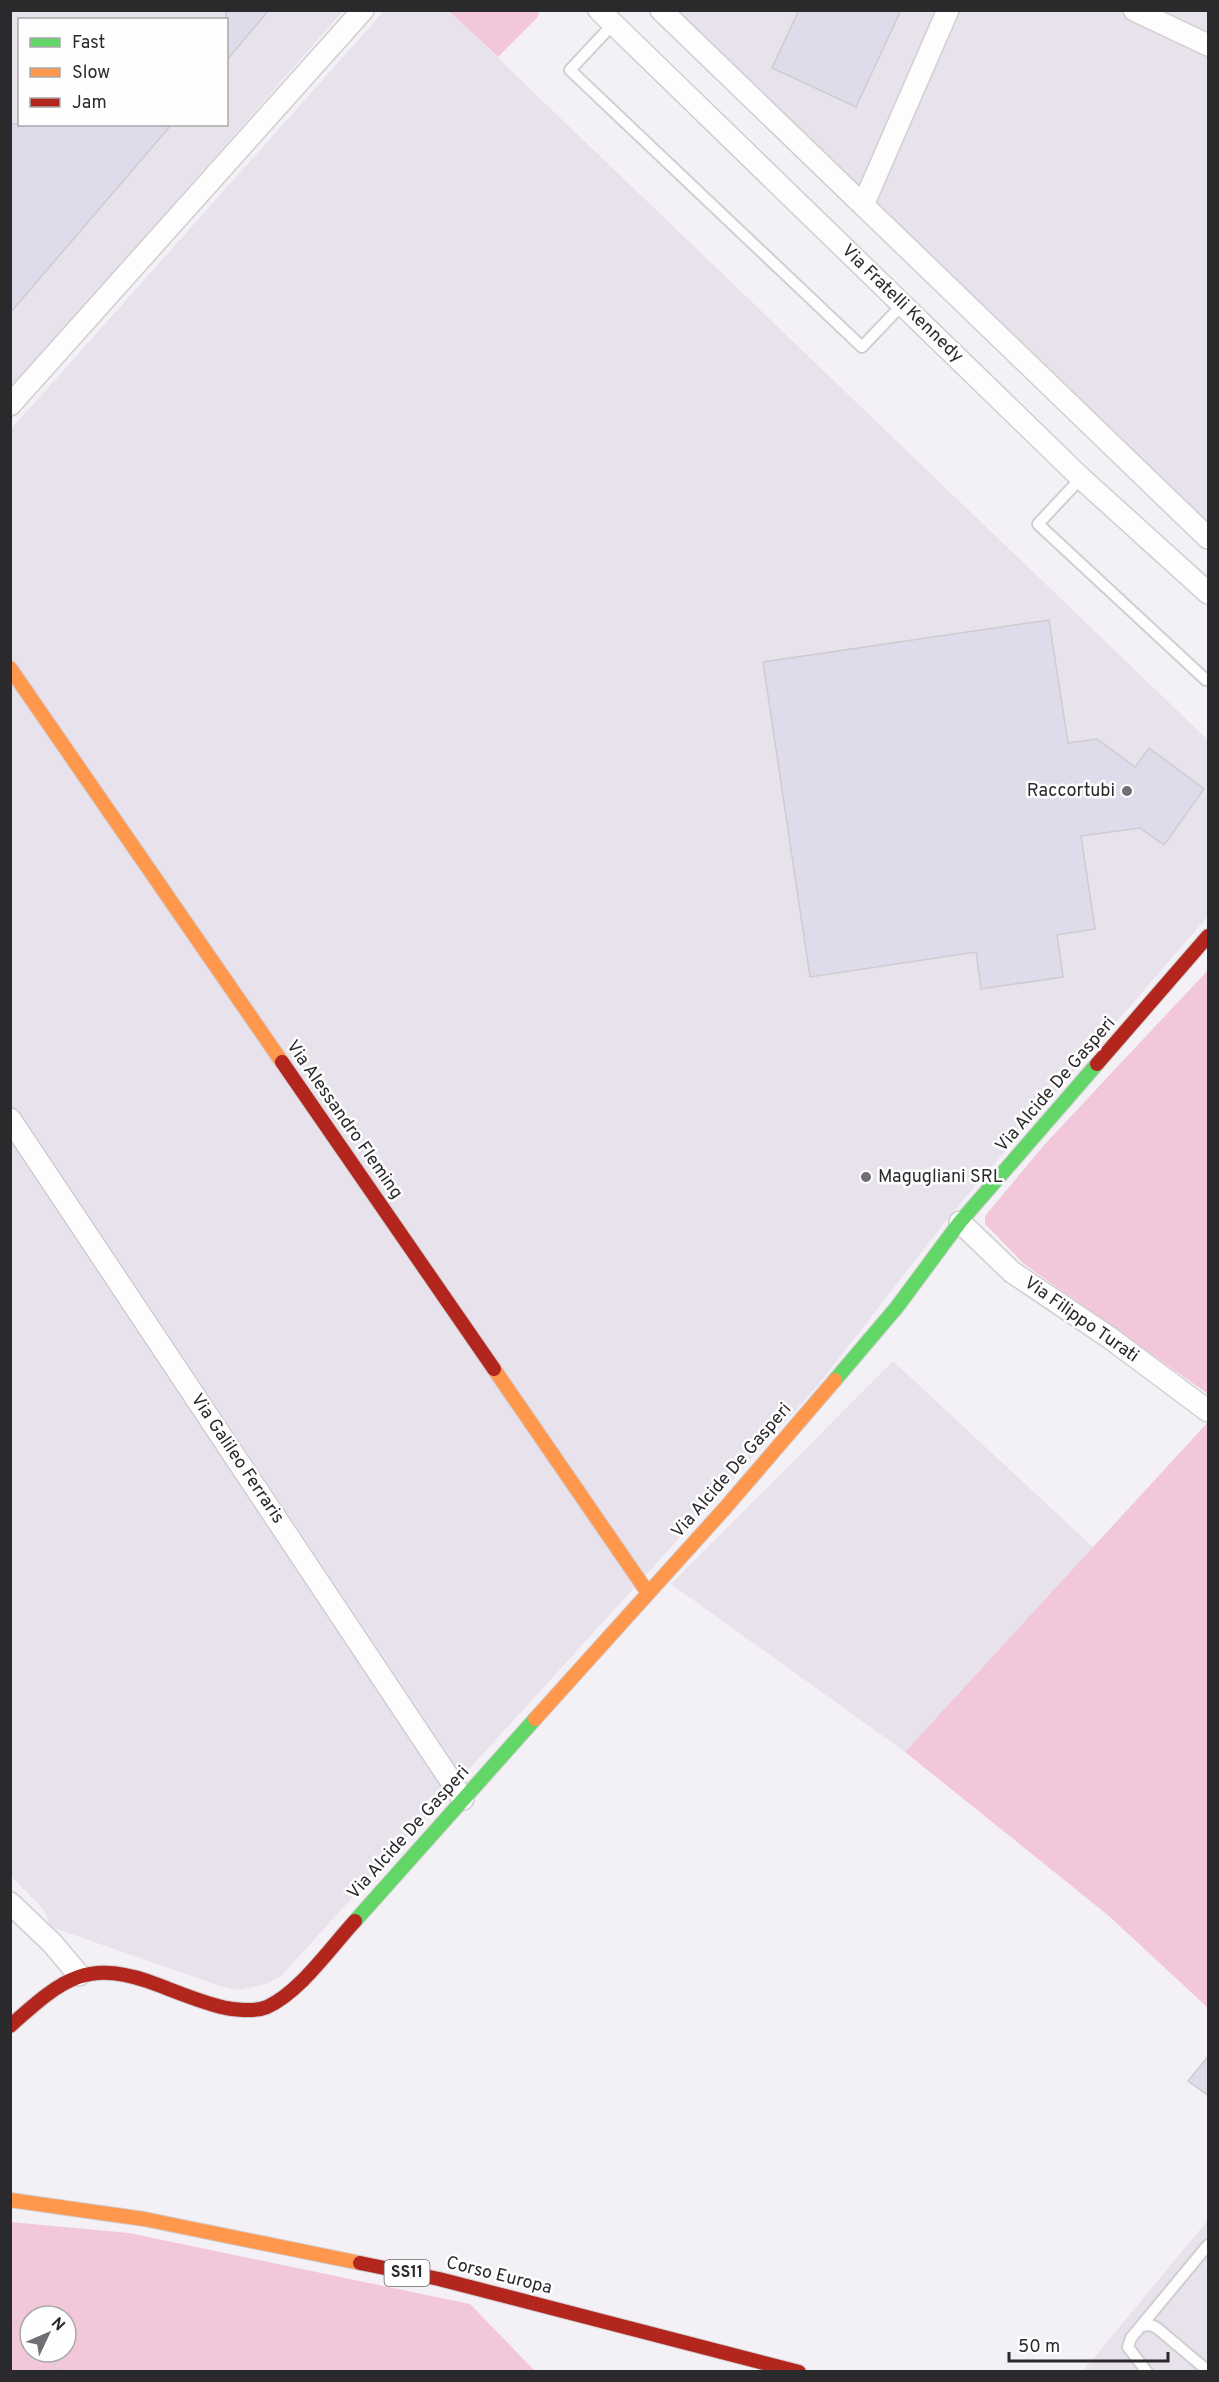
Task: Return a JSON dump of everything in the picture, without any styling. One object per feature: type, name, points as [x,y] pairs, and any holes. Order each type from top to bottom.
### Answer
[{"type":"street","points":[[10,405],[363,10]]},
{"type":"street","points":[[661,10],[1209,538]]},
{"type":"street","points":[[863,205],[948,10]]},
{"type":"street","points":[[1134,10],[1209,45]]},
{"type":"street","name":"Via Fratelli Kennedy","points":[[606,17],[1081,478],[1209,593]]},
{"type":"street","name":"Via Alessandro Fleming","points":[[10,668],[648,1593]]},
{"type":"street","name":"Via Alcide De Gasperi","points":[[79,1975],[98,1971],[124,1974],[222,2008],[262,2009],[294,1987],[726,1507],[897,1307],[960,1222],[1209,936]]},
{"type":"street","name":"Via Galileo Ferraris","points":[[10,1119],[463,1799]]},
{"type":"street","name":"Via Filippo Turati","points":[[960,1222],[1012,1272],[1110,1338],[1209,1411]]},
{"type":"street","points":[[10,1903],[52,1943],[79,1975],[48,1994],[10,2026]]},
{"type":"street","name":"Corso Europa","points":[[10,2200],[144,2219],[439,2279],[798,2372]]},
{"type":"lane","points":[[606,17],[570,70],[862,348],[902,305]]},
{"type":"lane","points":[[1081,478],[1038,524],[1206,680],[1209,679]]},
{"type":"lane","points":[[1147,2372],[1128,2347],[1131,2338],[1209,2245]]},
{"type":"lane","points":[[1141,2326],[1151,2325],[1157,2328],[1209,2372]]},
{"type":"shaded area","points":[[540,10],[537,18],[498,57],[449,11]]},
{"type":"shaded area","points":[[11,11],[343,11],[11,390]]},
{"type":"shaded area","points":[[384,11],[449,11],[1208,740],[1208,916],[952,1213],[815,1389],[281,1976],[266,1984],[239,1990],[223,1987],[51,1927],[44,1910],[11,1876],[11,429]]},
{"type":"shaded area","points":[[670,11],[1208,11],[1208,528]]},
{"type":"shaded area","points":[[1208,970],[1208,1394],[1024,1264],[985,1224],[985,1216],[1045,1144]]},
{"type":"shaded area","points":[[893,1361],[1095,1549],[905,1752],[671,1584]]},
{"type":"shaded area","points":[[1208,1422],[1208,2008],[1109,1916],[905,1752]]},
{"type":"shaded area","points":[[1208,2220],[1208,2371],[1083,2371]]},
{"type":"shaded area","points":[[10,2222],[129,2233],[470,2304],[535,2371],[11,2371]]},
{"type":"building","points":[[226,10],[269,10],[228,59],[228,18],[226,18]]},
{"type":"building","points":[[799,10],[901,10],[856,107],[772,68]]},
{"type":"building","points":[[10,124],[18,124],[18,126],[170,126],[10,313]]},
{"type":"building","points":[[1049,620],[1068,743],[1097,739],[1135,767],[1149,748],[1204,789],[1164,845],[1140,828],[1081,836],[1095,929],[1057,935],[1063,977],[981,989],[976,952],[810,977],[763,662]]},
{"type":"building","points":[[1209,2055],[1209,2096],[1188,2081]]},
{"type":"traffic: fast","points":[[835,1380],[897,1307],[960,1222],[1097,1064]]},
{"type":"traffic: fast","points":[[355,1921],[535,1719]]},
{"type":"traffic: slow","points":[[10,668],[282,1062]]},
{"type":"traffic: slow","points":[[494,1369],[648,1593]]},
{"type":"traffic: slow","points":[[535,1719],[726,1507],[835,1380]]},
{"type":"traffic: slow","points":[[10,2200],[144,2219],[360,2263]]},
{"type":"traffic: jam","points":[[1097,1064],[1208,936]]},
{"type":"traffic: jam","points":[[282,1062],[494,1369]]},
{"type":"traffic: jam","points":[[10,2026],[46,1995],[62,1985],[78,1977],[95,1973],[114,1973],[135,1977],[226,2008],[262,2009],[279,2000],[303,1980],[355,1921]]},
{"type":"traffic: jam","points":[[360,2263],[439,2279],[799,2372]]},
{"type":"place","name":"Raccortubi","points":[[1127,791]]},
{"type":"place","name":"Magugliani SRL","points":[[866,1177]]}]
